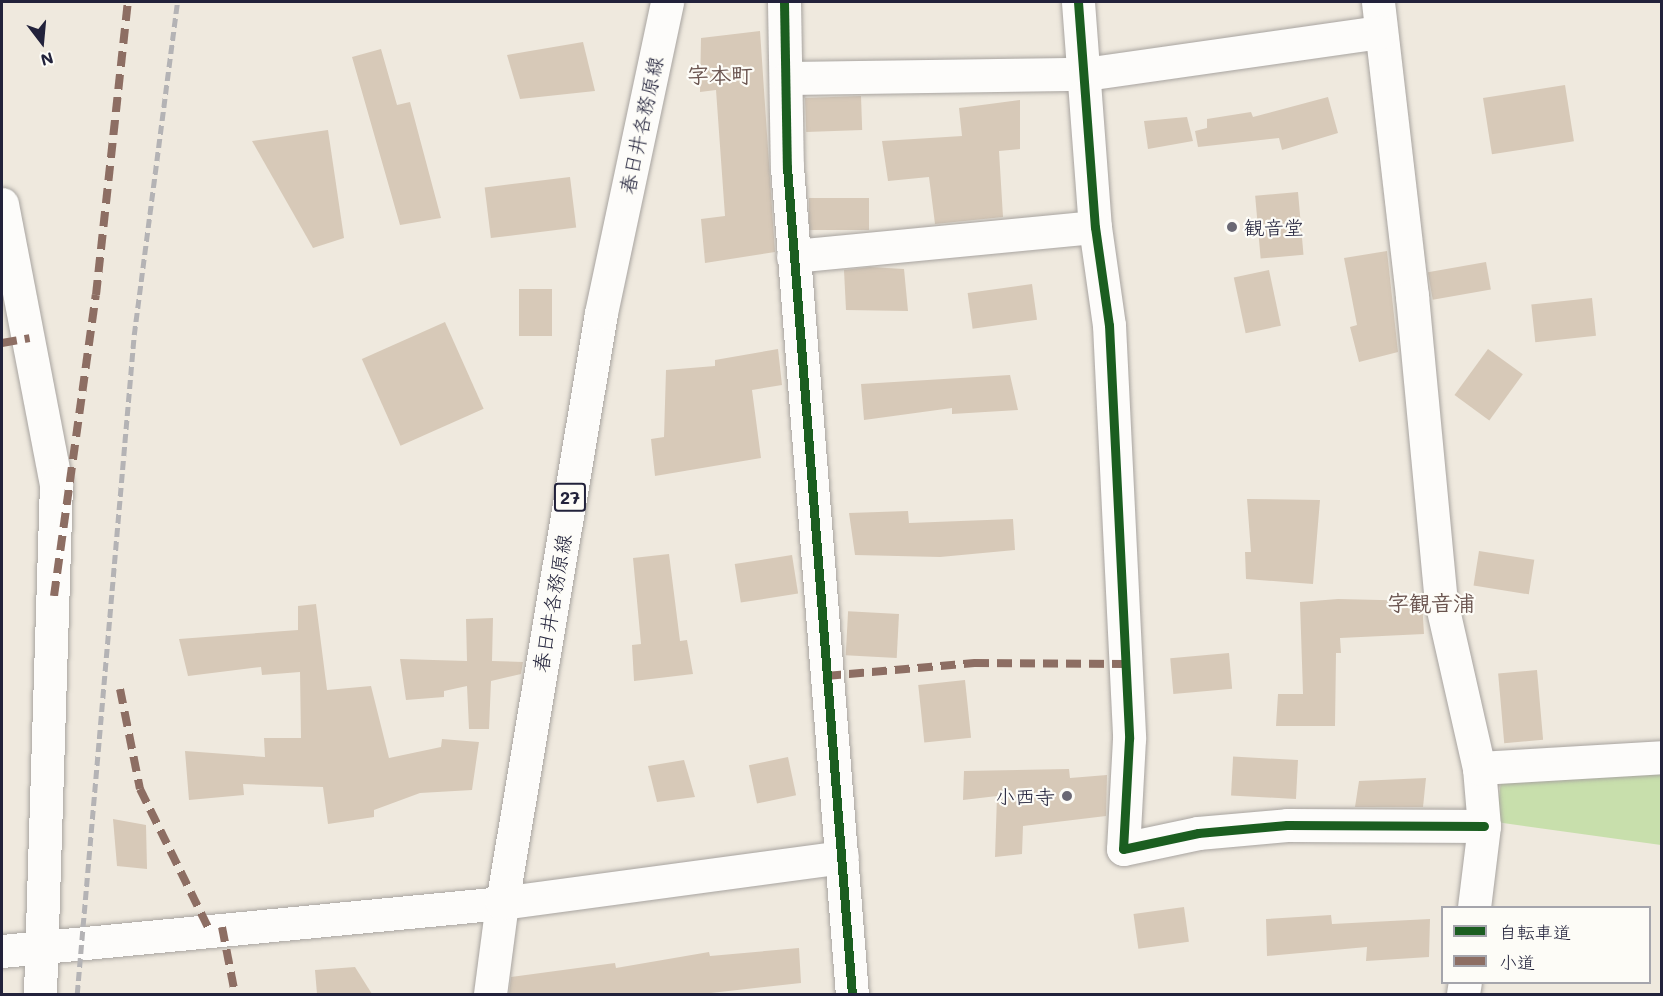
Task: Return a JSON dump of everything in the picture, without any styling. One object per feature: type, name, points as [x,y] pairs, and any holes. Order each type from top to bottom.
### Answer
[{"type":"street","name":"春日井各務原線","points":[[490,994],[501,903],[602,313],[667,2]]},
{"type":"street","points":[[784,2],[788,78],[787,166],[793,256],[852,994]]},
{"type":"street","points":[[1077,2],[1085,74],[1095,227],[1109,325],[1129,739],[1123,849],[1198,833],[1287,825],[1484,826]]},
{"type":"street","points":[[788,78],[1085,74],[1379,17],[1412,296],[1441,602],[1479,768],[1484,826],[1474,906]]},
{"type":"street","points":[[2,204],[56,484],[40,994]]},
{"type":"street","points":[[793,256],[1095,227]]},
{"type":"street","points":[[1479,768],[1662,757]]},
{"type":"street","points":[[2,951],[501,903],[842,857]]},
{"type":"green space","points":[[1661,772],[1661,845],[1496,822],[1501,781]]},
{"type":"building","points":[[760,31],[775,252],[705,263],[701,219],[725,216],[716,90],[700,92],[701,38]]},
{"type":"building","points":[[583,42],[595,91],[520,99],[507,55]]},
{"type":"building","points":[[381,49],[397,105],[410,102],[441,218],[400,225],[352,57]]},
{"type":"building","points":[[1565,85],[1574,141],[1492,154],[1483,98]]},
{"type":"building","points":[[861,96],[862,130],[806,132],[805,98]]},
{"type":"building","points":[[1328,97],[1338,133],[1282,150],[1279,138],[1198,147],[1195,131],[1207,128],[1207,119],[1251,112],[1253,117]]},
{"type":"building","points":[[1020,100],[1020,149],[999,151],[1003,217],[935,224],[929,177],[888,181],[882,141],[962,136],[959,108]]},
{"type":"building","points":[[1187,117],[1193,141],[1148,149],[1144,121]]},
{"type":"building","points":[[328,130],[344,238],[313,248],[252,141]]},
{"type":"building","points":[[570,177],[576,228],[491,238],[485,187]]},
{"type":"building","points":[[1298,192],[1303,255],[1261,259],[1255,196]]},
{"type":"building","points":[[809,198],[869,198],[869,230],[809,230]]},
{"type":"building","points":[[1387,251],[1398,352],[1359,362],[1350,327],[1357,325],[1344,258]]},
{"type":"building","points":[[1486,262],[1491,290],[1433,300],[1428,272]]},
{"type":"building","points":[[870,267],[904,269],[908,311],[846,310],[844,270]]},
{"type":"building","points":[[1269,270],[1281,326],[1246,333],[1234,277]]},
{"type":"building","points":[[1032,284],[1037,320],[973,329],[968,293]]},
{"type":"building","points":[[519,289],[552,289],[552,336],[519,336]]},
{"type":"building","points":[[1592,298],[1596,336],[1535,342],[1531,304]]},
{"type":"building","points":[[445,322],[484,409],[401,446],[362,359]]},
{"type":"building","points":[[778,349],[782,385],[752,390],[761,458],[655,476],[651,439],[664,437],[666,370],[715,366],[715,360]]},
{"type":"building","points":[[1488,349],[1523,374],[1489,420],[1454,395]]},
{"type":"building","points":[[1010,375],[1018,410],[952,414],[952,408],[864,420],[861,384]]},
{"type":"building","points":[[1247,499],[1320,500],[1313,584],[1246,579],[1245,552],[1251,552]]},
{"type":"building","points":[[908,511],[909,523],[1013,519],[1015,550],[940,557],[855,555],[849,513]]},
{"type":"building","points":[[1479,551],[1534,560],[1529,594],[1474,586]]},
{"type":"building","points":[[669,554],[680,641],[687,640],[693,674],[634,681],[632,645],[641,644],[633,558]]},
{"type":"building","points":[[792,555],[798,594],[741,603],[735,564]]},
{"type":"building","points":[[1338,599],[1422,601],[1424,634],[1340,638],[1341,653],[1336,653],[1335,726],[1276,726],[1278,694],[1303,694],[1300,602]]},
{"type":"building","points":[[316,604],[327,690],[371,686],[389,758],[441,747],[442,739],[479,742],[472,790],[420,793],[374,810],[374,817],[328,824],[323,787],[243,784],[244,795],[189,800],[185,751],[265,757],[264,738],[301,738],[300,672],[262,675],[261,667],[188,676],[179,639],[298,630],[298,606]]},
{"type":"building","points":[[848,611],[899,614],[897,658],[846,655]]},
{"type":"building","points":[[493,618],[492,661],[523,662],[521,674],[491,681],[489,729],[469,729],[467,686],[444,691],[444,697],[406,700],[400,659],[467,661],[466,619]]},
{"type":"building","points":[[1229,653],[1232,689],[1173,694],[1170,658]]},
{"type":"building","points":[[1537,670],[1543,740],[1504,743],[1498,673]]},
{"type":"building","points":[[965,680],[971,738],[924,743],[918,685]]},
{"type":"building","points":[[788,757],[796,795],[757,803],[749,765]]},
{"type":"building","points":[[1233,757],[1298,760],[1296,799],[1231,796]]},
{"type":"building","points":[[684,760],[695,797],[657,802],[648,766]]},
{"type":"building","points":[[1069,769],[1070,778],[1107,775],[1106,816],[1023,826],[1022,854],[995,857],[997,796],[963,800],[964,771]]},
{"type":"building","points":[[1426,778],[1423,807],[1355,807],[1359,781]]},
{"type":"building","points":[[113,819],[146,825],[147,869],[117,866]]},
{"type":"building","points":[[1184,907],[1189,942],[1138,949],[1133,914]]},
{"type":"building","points":[[1331,915],[1332,924],[1430,919],[1429,957],[1366,961],[1367,947],[1267,956],[1266,919]]},
{"type":"building","points":[[799,948],[801,983],[702,994],[509,994],[511,977],[615,963],[616,968],[709,952],[710,956]]},
{"type":"building","points":[[355,967],[372,994],[317,994],[315,970]]},
{"type":"railway","points":[[77,994],[134,335],[177,2]]},
{"type":"marked path","points":[[54,596],[96,295],[128,2]]},
{"type":"marked path","points":[[2,343],[30,338]]},
{"type":"marked path","points":[[826,676],[974,663],[1126,664]]},
{"type":"marked path","points":[[120,689],[140,789],[209,929]]},
{"type":"marked path","points":[[222,927],[235,994]]},
{"type":"cycle path","points":[[784,2],[787,167],[852,994]]},
{"type":"cycle path","points":[[1078,2],[1095,227],[1109,325],[1129,739],[1123,849],[1198,833],[1287,825],[1484,826]]},
{"type":"place","name":"観音堂","points":[[1232,227]]},
{"type":"place","name":"小西寺","points":[[1067,796]]},
{"type":"district","name":"字本町","points":[[720,75]]},
{"type":"district","name":"字観音浦","points":[[1431,603]]}]
